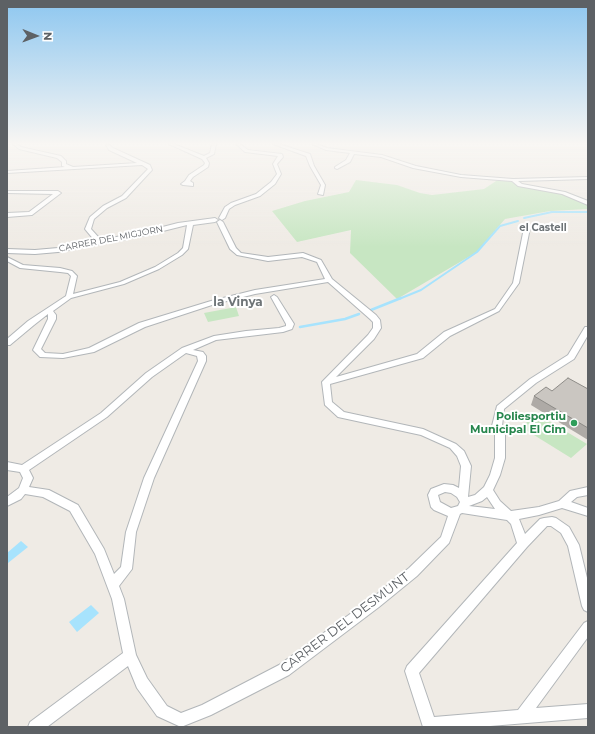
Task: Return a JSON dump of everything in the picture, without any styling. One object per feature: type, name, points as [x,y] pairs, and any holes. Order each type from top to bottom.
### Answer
[{"type":"street","points":[[99,242],[88,231],[88,224],[92,218],[102,209],[124,197],[142,178]]},
{"type":"street","points":[[187,182],[189,178]]},
{"type":"street","points":[[275,178],[258,196],[228,206],[219,220],[233,249],[239,254],[268,259],[294,255],[308,256],[319,261],[329,280],[377,322],[377,328],[371,337],[326,382]]},
{"type":"street","points":[[319,178],[323,185],[321,194]]},
{"type":"street","points":[[483,178],[513,180],[571,178]]},
{"type":"street","points":[[513,180],[520,185],[564,193],[588,203]]},
{"type":"street","points":[[7,192],[58,193],[30,214],[7,216]]},
{"type":"street","name":"CARRER DEL MIGJORN","points":[[7,251],[46,252],[190,223],[219,220]]},
{"type":"street","points":[[7,343],[49,310],[69,297],[122,283],[157,268],[180,254],[186,248],[190,223]]},
{"type":"street","points":[[326,382],[420,356],[447,334],[497,310],[516,284],[527,228]]},
{"type":"street","points":[[7,259],[22,267],[70,272],[74,276],[69,297]]},
{"type":"street","points":[[49,310],[52,318],[37,350],[42,354],[63,356],[91,350],[142,325],[213,302],[255,292],[329,280]]},
{"type":"street","points":[[24,469],[104,415],[149,376],[185,350],[214,338],[280,330],[289,327],[290,324],[274,297]]},
{"type":"street","points":[[442,510],[461,505],[478,498],[484,493],[500,458],[500,435],[497,426],[500,408],[533,381],[571,357],[588,329]]},
{"type":"street","points":[[113,585],[126,569],[131,532],[149,478],[202,361],[202,356],[200,354],[185,350]]},
{"type":"street","points":[[326,382],[328,403],[341,415],[409,429],[439,438],[453,446],[460,454],[466,466],[465,486],[461,505],[449,527]]},
{"type":"street","points":[[7,466],[24,469],[28,478],[23,490],[7,502]]},
{"type":"street","points":[[449,527],[442,510],[435,504],[433,495],[439,489],[449,488],[459,483],[465,475]]},
{"type":"street","points":[[465,486],[484,493],[510,516],[520,532],[523,544]]},
{"type":"street","points":[[449,488],[458,491],[461,505]]},
{"type":"street","points":[[23,490],[44,492],[74,508],[100,552],[113,585],[118,599],[130,656],[142,683],[162,711],[181,723]]},
{"type":"street","points":[[461,505],[510,516],[539,511],[562,504],[574,494],[588,491]]},
{"type":"street","points":[[562,504],[588,512]]},
{"type":"street","points":[[588,606],[573,545],[565,530],[559,525],[552,521],[544,522],[412,671],[429,724],[588,711]]},
{"type":"street","name":"CARRER DEL DESMUNT","points":[[181,723],[284,670],[375,603],[413,572],[445,540],[449,527]]},
{"type":"street","points":[[522,716],[588,627]]},
{"type":"street","points":[[35,727],[130,656]]},
{"type":"green space","points":[[356,180],[397,185],[420,193],[432,195],[484,189],[496,181],[510,181],[518,185],[565,192],[588,200],[588,209],[550,211],[505,219],[477,252],[397,299],[350,253],[351,230],[297,242],[272,211],[305,201],[349,192]]},
{"type":"green space","points":[[236,307],[239,316],[208,322],[204,313]]},
{"type":"green space","points":[[537,414],[587,444],[571,458],[521,427]]},
{"type":"water","points":[[21,541],[28,547],[8,563],[7,553]]},
{"type":"water","points":[[91,605],[99,613],[77,632],[69,622]]},
{"type":"building","points":[[568,378],[588,389],[588,428],[534,396],[546,387],[552,391]]},
{"type":"waterway","points":[[524,218],[552,212]]},
{"type":"waterway","points":[[552,212],[588,212]]},
{"type":"waterway","points":[[399,299],[421,290],[477,252],[500,226],[518,221]]},
{"type":"waterway","points":[[371,310],[401,298]]},
{"type":"waterway","points":[[300,327],[345,319],[359,314]]},
{"type":"place","name":"Poliesportiu Municipal El Cim","points":[[574,423]]},
{"type":"district","name":"el Castell","points":[[543,228]]},
{"type":"district","name":"la Vinya","points":[[238,302]]}]
